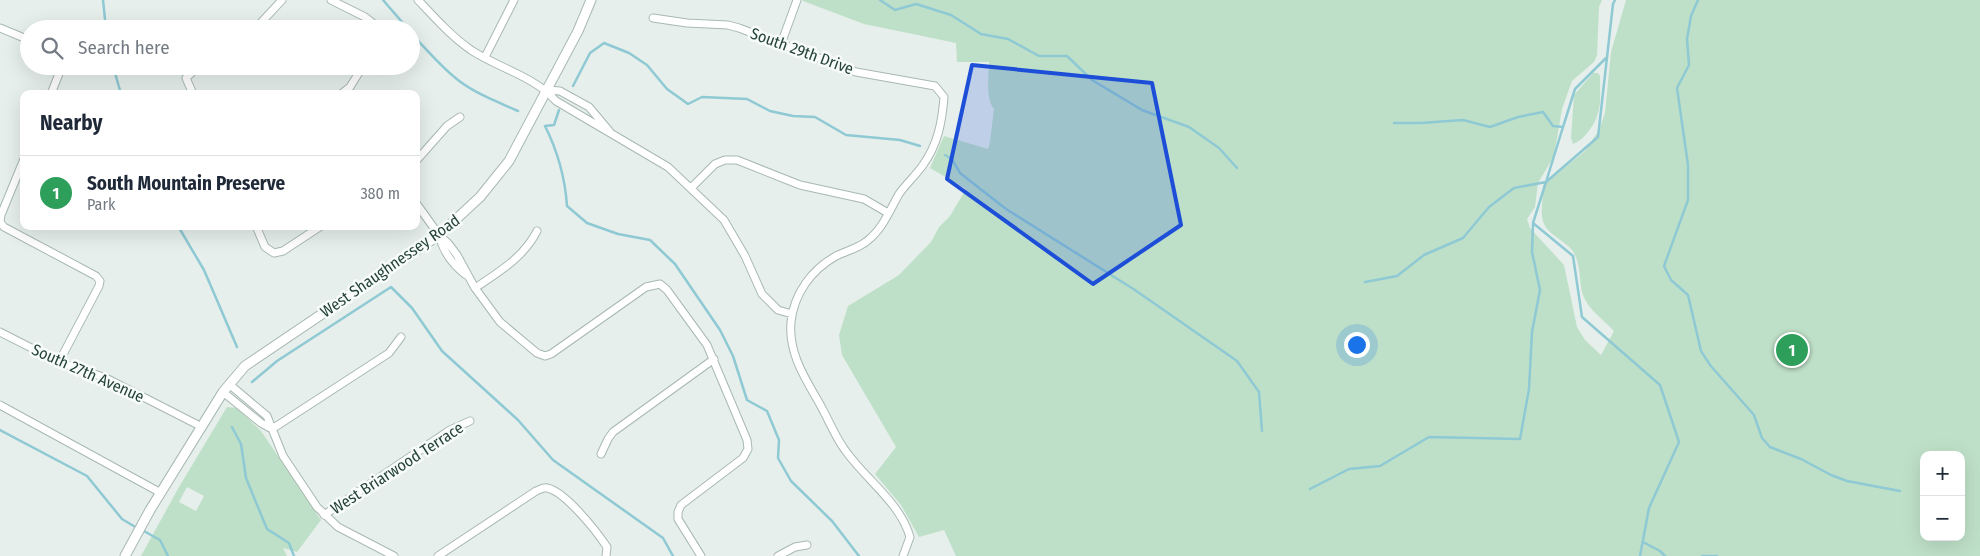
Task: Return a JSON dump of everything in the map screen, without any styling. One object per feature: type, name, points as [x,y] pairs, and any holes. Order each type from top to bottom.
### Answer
[{"type":"street","points":[[263,20],[282,0]]},
{"type":"street","points":[[331,0],[369,20]]},
{"type":"street","points":[[418,0],[449,33],[472,51],[547,90],[556,101],[668,167],[724,220],[745,256],[762,294],[778,310],[792,314]]},
{"type":"street","points":[[485,57],[514,0]]},
{"type":"street","name":"West Shaughnessey Road","points":[[124,556],[150,510],[229,384],[255,358],[439,235],[480,198],[503,170],[547,90],[585,16],[591,0]]},
{"type":"street","points":[[781,44],[797,0]]},
{"type":"street","name":"South 29th Drive","points":[[653,18],[687,23],[728,25],[856,72],[936,86],[944,97],[942,123],[924,164],[901,192],[888,213]]},
{"type":"street","points":[[0,28],[20,36]]},
{"type":"street","points":[[53,90],[58,75]]},
{"type":"street","points":[[189,75],[186,78],[191,90]]},
{"type":"street","points":[[346,90],[357,75]]},
{"type":"street","points":[[547,90],[560,91],[594,111],[611,133]]},
{"type":"street","points":[[576,112],[582,103]]},
{"type":"street","points":[[420,156],[447,126],[460,117]]},
{"type":"street","points":[[690,188],[715,164],[725,160],[736,160],[800,185],[864,199],[888,213],[881,226],[867,242],[835,257],[820,267],[809,278],[800,292],[792,314],[792,343],[798,366],[844,450],[902,518],[910,538],[903,556]]},
{"type":"street","points":[[20,169],[1,215],[0,222],[10,230],[96,276],[100,281],[59,362]]},
{"type":"street","points":[[420,208],[439,235],[448,243],[454,257],[500,322],[536,353],[545,356],[551,354],[646,287],[660,284],[667,290],[707,344],[748,440],[748,449],[743,458],[687,499],[681,505],[678,512],[678,520],[701,556]]},
{"type":"street","points":[[258,230],[265,247],[274,254],[283,251],[315,230]]},
{"type":"street","points":[[475,288],[521,255],[531,243],[537,231]]},
{"type":"street","name":"South 27th Avenue","points":[[0,332],[59,362],[106,378],[202,427]]},
{"type":"street","points":[[272,429],[389,353],[401,337]]},
{"type":"street","points":[[601,454],[608,438],[613,432],[714,359]]},
{"type":"street","points":[[229,384],[267,416],[283,456],[317,507],[338,527],[394,556]]},
{"type":"street","points":[[224,392],[261,423],[272,429]]},
{"type":"street","points":[[0,406],[161,493]]},
{"type":"street","points":[[253,416],[259,409]]},
{"type":"street","name":"West Briarwood Terrace","points":[[324,514],[450,430],[470,421]]},
{"type":"street","points":[[438,556],[536,491],[546,488],[552,490],[571,504],[592,526],[607,547],[606,556]]},
{"type":"street","points":[[778,556],[795,547],[807,545]]},
{"type":"highlighted area","points":[[972,65],[1152,83],[1181,225],[1093,284],[947,179]]},
{"type":"green space","points":[[803,0],[1602,0],[1599,7],[1597,55],[1594,62],[1572,81],[1562,109],[1554,156],[1538,183],[1535,207],[1527,219],[1530,228],[1564,265],[1577,327],[1585,340],[1601,355],[1614,331],[1591,308],[1584,298],[1578,265],[1572,250],[1546,228],[1544,224],[1542,214],[1543,185],[1585,151],[1599,130],[1605,113],[1611,52],[1626,0],[1980,0],[1980,556],[956,556],[944,530],[919,537],[901,505],[875,474],[896,447],[842,355],[839,335],[848,306],[899,275],[931,242],[939,227],[950,216],[966,189],[930,168],[944,136],[988,149],[994,109],[988,93],[989,62],[957,62],[956,43],[864,24]]},
{"type":"green space","points":[[1593,73],[1598,73],[1600,76],[1598,112],[1588,132],[1573,144],[1571,138],[1574,95]]},
{"type":"green space","points":[[227,407],[237,408],[261,431],[321,520],[297,552],[283,548],[287,556],[141,556],[179,487]],"holes":[[[187,487],[204,496],[196,511],[179,502]]]},
{"type":"waterway","points":[[103,0],[105,20]]},
{"type":"waterway","points":[[383,0],[400,20]]},
{"type":"waterway","points":[[880,0],[895,10],[916,4],[951,15],[981,34],[1008,39],[1039,56],[1067,56],[1092,80],[1142,110],[1189,127],[1219,148],[1237,168]]},
{"type":"waterway","points":[[1615,0],[1598,137],[1546,182],[1533,223],[1573,256],[1582,317],[1660,385],[1679,442],[1649,508],[1640,556]]},
{"type":"waterway","points":[[1698,0],[1691,16],[1687,39],[1689,65],[1677,88],[1688,165],[1688,200],[1664,266],[1671,280],[1688,295],[1701,351],[1710,365],[1754,415],[1762,438],[1770,447],[1801,459],[1847,481],[1900,491]]},
{"type":"waterway","points":[[420,43],[440,64],[465,85],[518,111]]},
{"type":"waterway","points":[[573,86],[590,53],[604,43],[629,53],[647,65],[667,89],[688,104],[702,97],[747,99],[770,111],[793,116],[815,117],[846,135],[900,140],[920,146]]},
{"type":"waterway","points":[[1394,123],[1463,120],[1490,127],[1518,117],[1543,112],[1553,126],[1563,127],[1575,89],[1606,58]]},
{"type":"waterway","points":[[116,75],[120,90]]},
{"type":"waterway","points":[[559,110],[554,125],[545,126],[560,164],[567,206],[587,223],[618,234],[650,240],[675,264],[720,330],[733,356],[747,400],[767,411],[779,440],[778,458],[791,481],[832,521],[859,556]]},
{"type":"waterway","points":[[1365,282],[1397,276],[1424,255],[1463,238],[1489,207],[1514,188],[1546,182],[1563,127]]},
{"type":"waterway","points":[[945,155],[952,159],[960,173],[1006,209],[1135,290],[1237,361],[1259,392],[1262,431]]},
{"type":"waterway","points":[[1310,489],[1349,469],[1380,466],[1429,437],[1520,439],[1529,389],[1532,332],[1540,290],[1532,252],[1533,224]]},
{"type":"waterway","points":[[180,230],[204,270],[237,347]]},
{"type":"waterway","points":[[252,382],[277,361],[391,287],[412,308],[442,351],[518,420],[553,460],[663,538],[673,556]]},
{"type":"waterway","points":[[232,427],[241,444],[246,478],[267,529],[289,543],[294,556]]},
{"type":"waterway","points":[[0,430],[87,476],[122,519],[137,528]]},
{"type":"waterway","points":[[142,530],[160,540],[168,556]]},
{"type":"waterway","points":[[1643,542],[1660,551],[1665,556]]},
{"type":"waterway","points":[[1702,556],[1717,556]]},
{"type":"place","name":"South Mountain Preserve","points":[[1792,350]]}]
